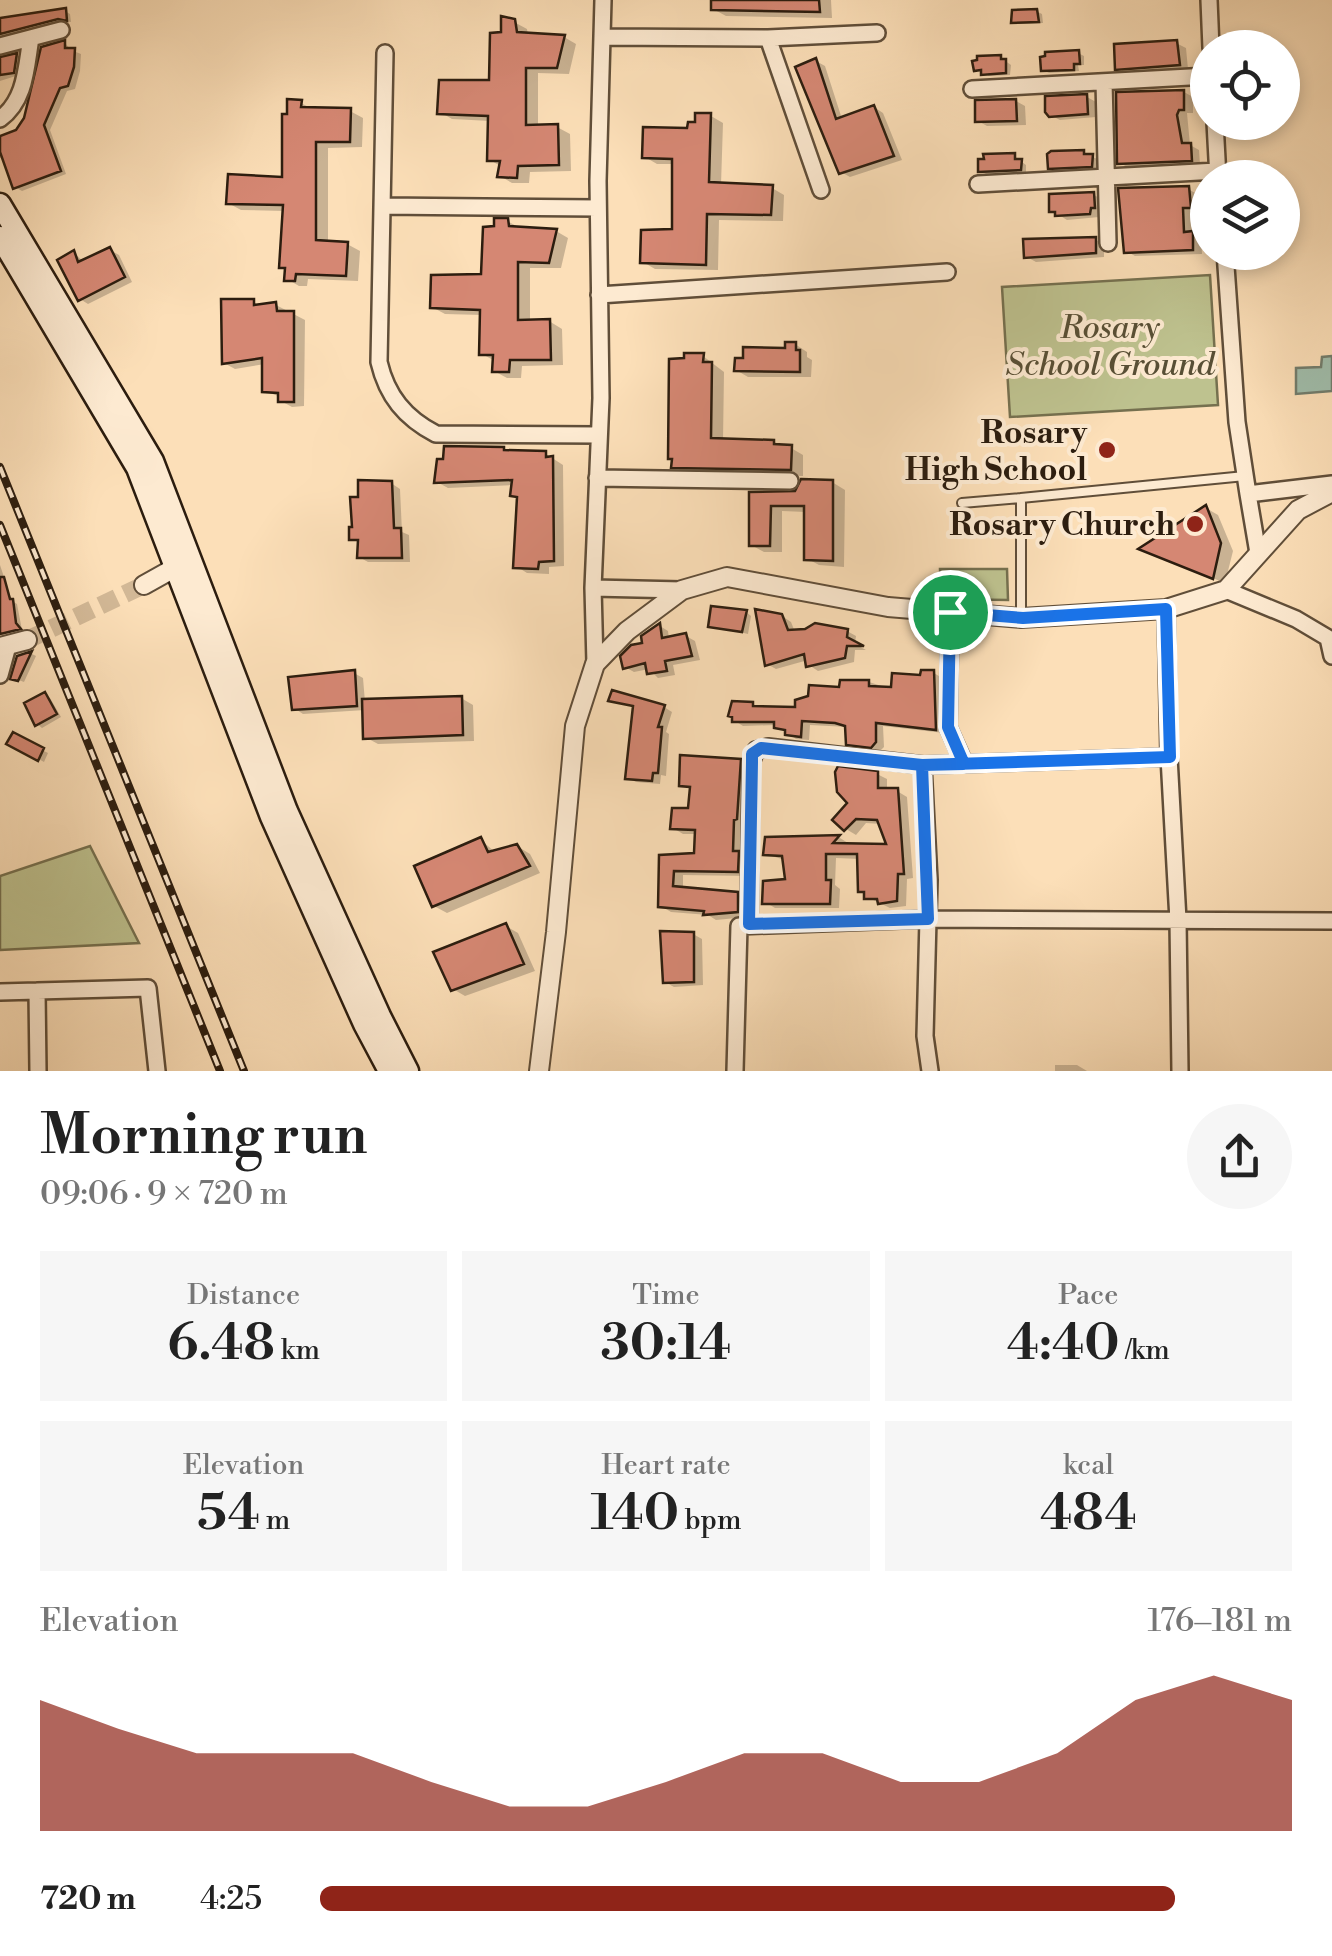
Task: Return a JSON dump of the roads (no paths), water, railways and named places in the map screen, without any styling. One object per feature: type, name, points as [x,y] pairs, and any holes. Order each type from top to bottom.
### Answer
[{"type":"main road","points":[[0,204],[145,446],[170,502],[182,564],[271,818],[389,1071]]},
{"type":"main road","points":[[0,237],[122,438],[182,564],[287,811],[408,1071]]},
{"type":"street","points":[[539,1071],[556,932],[568,772],[575,726],[596,664],[593,588],[599,435],[602,0]]},
{"type":"street","points":[[1209,0],[1210,30]]},
{"type":"street","points":[[0,46],[62,30]]},
{"type":"street","points":[[602,37],[768,38],[877,33]]},
{"type":"street","points":[[0,119],[16,103],[22,89],[31,38]]},
{"type":"street","points":[[768,38],[821,190]]},
{"type":"street","points":[[385,52],[379,362],[385,385],[416,424],[436,434],[599,435]]},
{"type":"street","points":[[972,89],[1190,77]]},
{"type":"street","points":[[1104,82],[1108,242]]},
{"type":"street","points":[[978,184],[1190,175]]},
{"type":"street","points":[[382,206],[598,208]]},
{"type":"street","points":[[1225,270],[1237,422],[1258,554]]},
{"type":"street","points":[[599,295],[947,272]]},
{"type":"street","points":[[598,478],[790,481]]},
{"type":"street","points":[[1248,494],[1332,484]]},
{"type":"street","points":[[593,588],[682,590],[727,577],[888,608],[1022,618],[1166,609],[1226,590],[1298,510],[1332,492]]},
{"type":"street","points":[[144,584],[182,564]]},
{"type":"street","points":[[596,664],[627,631],[682,590]]},
{"type":"street","points":[[1226,590],[1296,619],[1328,638],[1332,656]]},
{"type":"street","points":[[1166,609],[1180,1071]]},
{"type":"street","points":[[950,612],[948,727],[964,764]]},
{"type":"street","points":[[0,676],[4,646],[27,640]]},
{"type":"street","points":[[749,924],[752,762],[756,750],[768,747],[922,765],[1170,757]]},
{"type":"street","points":[[922,765],[928,919],[925,1036],[930,1071]]},
{"type":"street","points":[[735,1071],[739,926],[928,919],[1332,920]]},
{"type":"street","points":[[0,992],[148,988],[157,1071]]},
{"type":"street","points":[[37,991],[38,1071]]},
{"type":"lane","points":[[962,503],[1245,476]]},
{"type":"lane","points":[[1021,498],[1022,618]]},
{"type":"tunnel","points":[[27,640],[144,585]]},
{"type":"railway","points":[[0,467],[244,1071]]},
{"type":"railway","points":[[0,525],[220,1071]]},
{"type":"place","name":"Rosary High School","points":[[1107,450]]},
{"type":"place","name":"Rosary Church","points":[[1195,524]]},
{"type":"park label","name":"Rosary School Ground","points":[[1110,346]]}]
